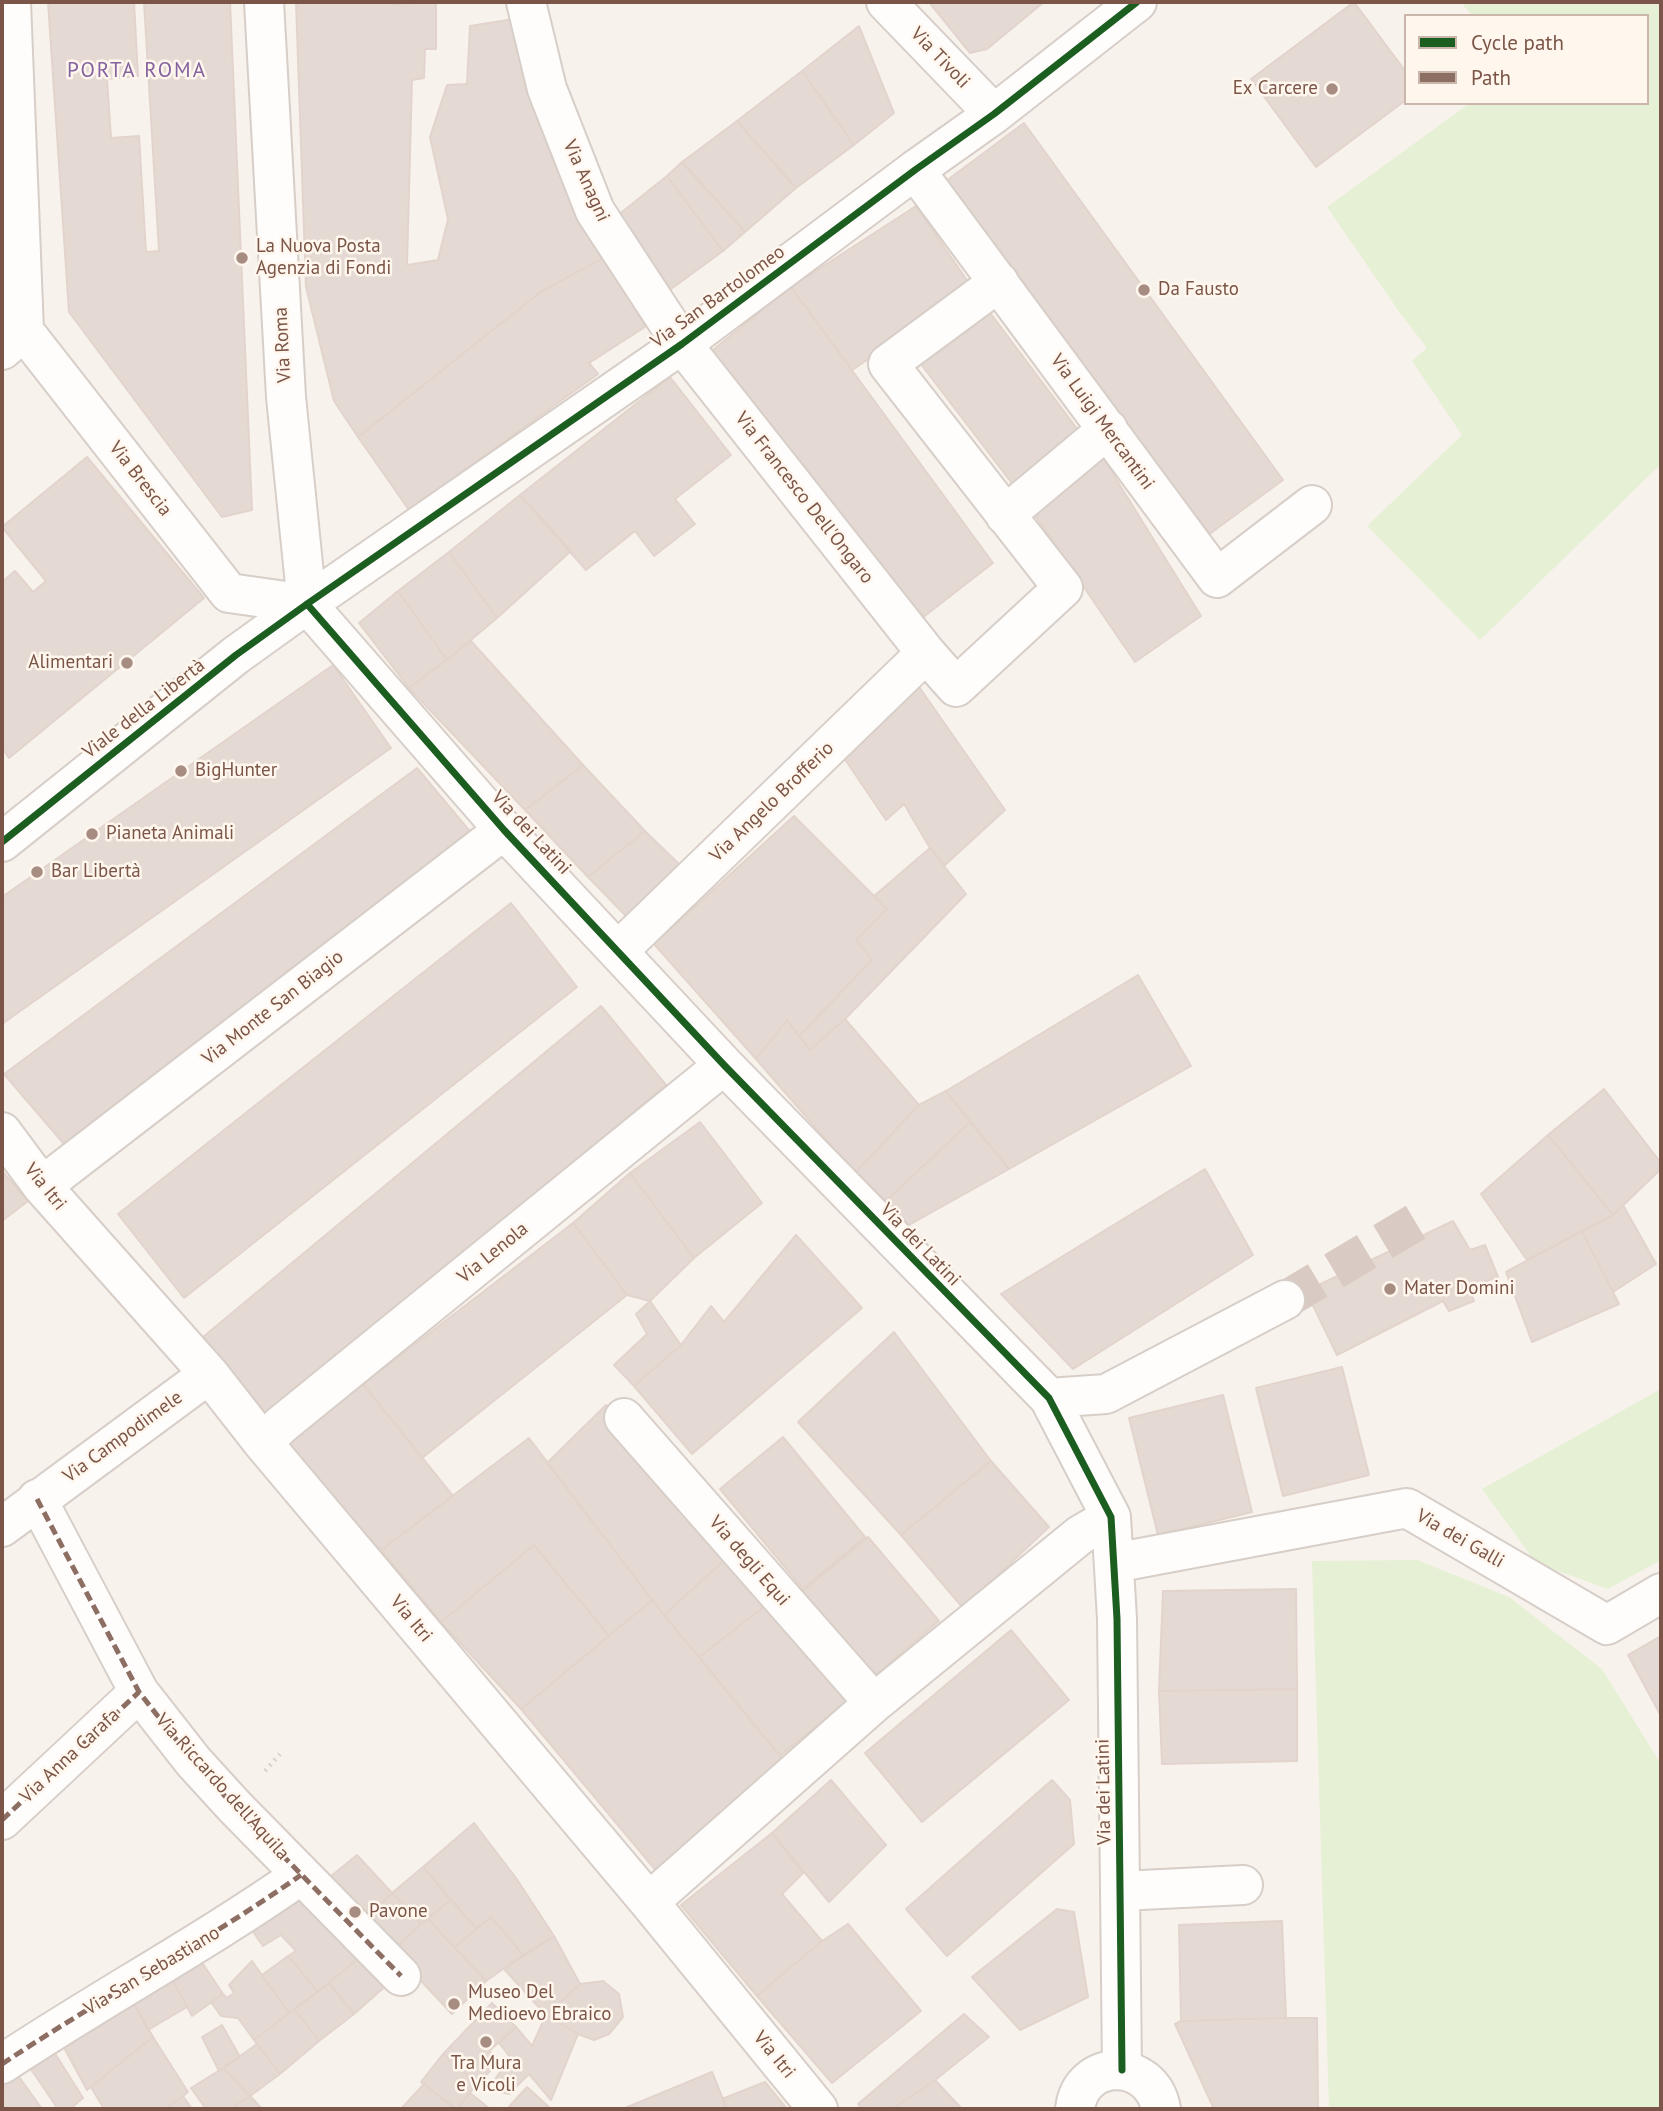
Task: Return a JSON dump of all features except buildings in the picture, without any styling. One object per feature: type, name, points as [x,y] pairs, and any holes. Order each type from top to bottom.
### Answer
[{"type":"street","points":[[9,328],[10,2]]},
{"type":"street","name":"Via Roma","points":[[264,2],[286,397],[307,604]]},
{"type":"street","name":"Via Anagni","points":[[526,2],[547,89],[595,211],[682,344]]},
{"type":"street","name":"Via Tivoli","points":[[886,2],[994,114]]},
{"type":"street","name":"Via San Bartolomeo","points":[[307,604],[682,344],[994,114],[1137,2]]},
{"type":"street","name":"Via Luigi Mercantini","points":[[915,170],[1217,578],[1312,505]]},
{"type":"street","points":[[999,282],[888,364],[1005,515],[1108,429]]},
{"type":"street","name":"Via Brescia","points":[[9,328],[229,593],[307,604]]},
{"type":"street","name":"Via Francesco Dell'Ongaro","points":[[682,344],[926,653],[956,687],[1063,588],[1005,515]]},
{"type":"street","name":"Via dei Latini","points":[[307,604],[504,830],[724,1065],[1049,1398],[1111,1517],[1117,1619],[1122,2070]]},
{"type":"street","name":"Viale della Libertà","points":[[2,842],[236,656],[307,604]]},
{"type":"street","name":"Via Angelo Brofferio","points":[[618,951],[926,653]]},
{"type":"street","name":"Via Monte San Biagio","points":[[42,1186],[504,830]]},
{"type":"street","name":"Via Lenola","points":[[263,1443],[281,1425],[724,1065]]},
{"type":"street","name":"Via Itri","points":[[2,1132],[42,1186],[209,1374],[263,1443],[649,1902],[818,2109]]},
{"type":"street","points":[[1049,1398],[1106,1394],[1285,1300]]},
{"type":"street","name":"Via Campodimele","points":[[2,1527],[209,1374]]},
{"type":"street","name":"Via degli Equi","points":[[624,1419],[874,1703]]},
{"type":"street","name":"Via Riccardo dell'Aquila","points":[[37,1499],[139,1692],[192,1761],[401,1976]]},
{"type":"street","name":"Via dei Galli","points":[[1114,1563],[1408,1508],[1607,1625],[1661,1593]]},
{"type":"street","points":[[649,1902],[874,1703],[1080,1535],[1111,1517]]},
{"type":"street","name":"Via Anna Carafa","points":[[2,1820],[139,1692]]},
{"type":"street","name":"Via San Sebastiano","points":[[2,2064],[230,1924],[300,1875]]},
{"type":"street","points":[[1121,1891],[1243,1885]]},
{"type":"street","points":[[1075,2109],[1076,2099],[1083,2087],[1094,2077],[1107,2071],[1122,2070],[1136,2074],[1147,2082],[1156,2093],[1161,2109]]},
{"type":"green space","points":[[1461,2],[1661,2],[1661,464],[1480,640],[1367,526],[1462,435],[1412,361],[1427,348],[1327,207],[1467,105],[1649,105],[1649,14],[1470,14]]},
{"type":"green space","points":[[1661,1389],[1661,1560],[1608,1589],[1536,1563],[1482,1489]]},
{"type":"green space","points":[[1417,1560],[1509,1597],[1602,1669],[1661,1764],[1661,2109],[1329,2109],[1312,1561]]},
{"type":"tunnel","points":[[1285,1300],[1431,1213]]},
{"type":"marked path","points":[[37,1499],[139,1692],[193,1761],[234,1806],[401,1976]]},
{"type":"marked path","points":[[2,1820],[139,1692]]},
{"type":"marked path","points":[[2,2064],[301,1875]]},
{"type":"cycle path","points":[[2,842],[236,655],[682,344],[994,114],[1137,2]]},
{"type":"cycle path","points":[[307,604],[504,830],[724,1065],[1049,1398],[1111,1517],[1117,1619],[1122,2070]]},
{"type":"place","name":"Ex Carcere","points":[[1332,89]]},
{"type":"place","name":"La Nuova Posta Agenzia di Fondi","points":[[242,258]]},
{"type":"place","name":"Da Fausto","points":[[1144,290]]},
{"type":"place","name":"Alimentari","points":[[127,663]]},
{"type":"place","name":"BigHunter","points":[[181,771]]},
{"type":"place","name":"Pianeta Animali","points":[[92,834]]},
{"type":"place","name":"Bar Libertà","points":[[37,872]]},
{"type":"place","name":"Mater Domini","points":[[1390,1289]]},
{"type":"place","name":"Pavone","points":[[355,1912]]},
{"type":"place","name":"Museo Del Medioevo Ebraico","points":[[454,2004]]},
{"type":"place","name":"Tra Mura e Vicoli","points":[[486,2042]]},
{"type":"district","name":"PORTA ROMA","points":[[137,71]]}]
